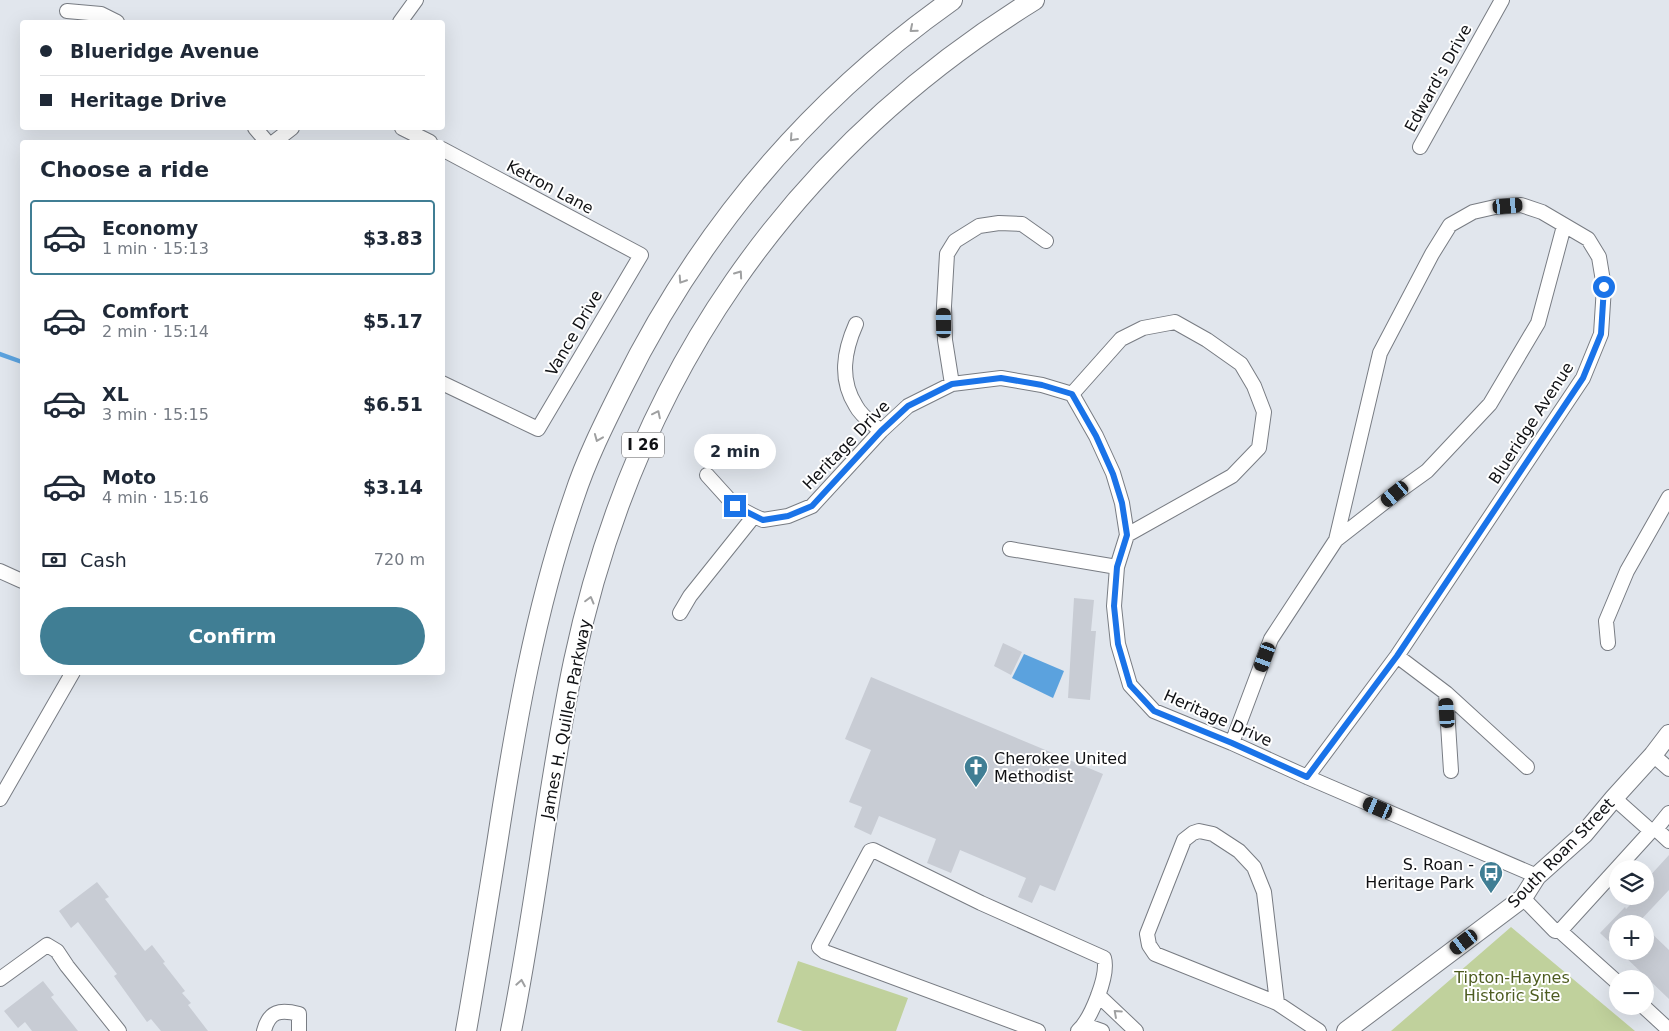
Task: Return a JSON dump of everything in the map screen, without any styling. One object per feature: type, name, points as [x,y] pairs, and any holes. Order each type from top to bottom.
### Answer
[{"type":"highway","name":"I 26","points":[[466,1031],[514,737],[536,629],[574,496],[602,428],[668,302],[701,252],[751,186],[799,132],[864,70],[918,24],[952,0]]},
{"type":"highway","name":"James H. Quillen Parkway","points":[[511,1031],[522,981],[561,728],[575,658],[596,576],[621,500],[648,433],[680,369],[715,309],[759,247],[808,186],[864,129],[908,90],[991,27],[1034,0]]},
{"type":"main road","name":"South Roan Street","points":[[1346,1031],[1522,898],[1537,876],[1584,834],[1669,734]]},
{"type":"street","points":[[401,20],[416,0]]},
{"type":"street","name":"Edward's Drive","points":[[1420,147],[1502,0]]},
{"type":"street","points":[[67,11],[101,14],[113,20]]},
{"type":"street","points":[[258,130],[265,140]]},
{"type":"street","points":[[277,140],[289,130]]},
{"type":"street","points":[[406,130],[426,140]]},
{"type":"street","name":"Ketron Lane","points":[[445,151],[641,255]]},
{"type":"street","name":"Blueridge Avenue","points":[[1232,743],[1271,639],[1336,540],[1380,353],[1432,254],[1450,225],[1473,212],[1495,207],[1521,205],[1542,212],[1588,239],[1599,257],[1604,287],[1601,334],[1583,378],[1397,656],[1307,777]]},
{"type":"street","points":[[952,384],[945,340],[944,306],[947,254],[955,241],[979,226],[999,223],[1022,224],[1046,241]]},
{"type":"street","points":[[1336,540],[1395,494],[1427,472],[1490,404],[1538,323],[1564,226]]},
{"type":"street","name":"Vance Drive","points":[[445,384],[538,429],[641,255]]},
{"type":"street","points":[[1072,394],[1121,338],[1143,328],[1176,322],[1207,340],[1241,364],[1254,386],[1264,412],[1259,448],[1232,476],[1127,535]]},
{"type":"street","points":[[856,324],[848,343],[844,364],[846,384],[856,408],[881,431]]},
{"type":"street","name":"Heritage Drive","points":[[707,476],[735,506],[754,516],[763,520],[788,516],[812,506],[881,431],[908,406],[952,384],[1001,378],[1042,385],[1072,394],[1096,436],[1113,474],[1122,503],[1127,535],[1117,567],[1114,606],[1118,644],[1130,685],[1154,711],[1537,876]]},
{"type":"street","points":[[1608,644],[1606,621],[1627,571],[1669,497]]},
{"type":"street","points":[[680,613],[690,596],[754,516]]},
{"type":"street","points":[[1010,549],[1117,567]]},
{"type":"street","points":[[0,571],[20,580]]},
{"type":"street","points":[[1397,656],[1446,693],[1527,767]]},
{"type":"street","points":[[0,799],[71,675]]},
{"type":"street","points":[[1446,693],[1451,771]]},
{"type":"street","points":[[1653,755],[1669,769]]},
{"type":"street","points":[[1614,798],[1669,841]]},
{"type":"street","points":[[1560,931],[1669,813]]},
{"type":"street","points":[[1277,1003],[1264,892],[1254,867],[1239,851],[1212,834],[1200,831],[1192,833],[1184,840],[1147,934],[1149,945],[1154,954],[1277,1003],[1319,1031]]},
{"type":"street","points":[[1038,1031],[824,952],[819,947],[870,851],[873,850],[981,903],[1104,958],[1106,964],[1098,995],[1082,1028],[1102,1031]]},
{"type":"street","points":[[1522,898],[1555,931],[1560,931],[1609,975]]},
{"type":"street","points":[[0,979],[47,945],[57,951],[119,1031]]},
{"type":"street","points":[[1098,995],[1136,1031]]},
{"type":"street","points":[[264,1031],[267,1020],[276,1013],[285,1010],[299,1014],[299,1031]]},
{"type":"street","points":[[1653,1015],[1669,1030]]},
{"type":"green space","name":"Tipton-Haynes Historic Site","points":[[1511,927],[1609,1009],[1609,1015],[1616,1015],[1635,1031],[1391,1031]]},
{"type":"green space","points":[[798,961],[908,998],[896,1031],[803,1031],[777,1022]]},
{"type":"water","points":[[1024,654],[1064,671],[1053,698],[1012,678]]},
{"type":"building","points":[[1074,598],[1094,600],[1091,631],[1096,631],[1090,700],[1068,698]]},
{"type":"building","points":[[1003,643],[1022,652],[1011,675],[994,666]]},
{"type":"building","name":"Cherokee United Methodist","points":[[871,677],[1103,774],[1055,891],[1040,885],[1032,903],[1018,897],[1026,878],[960,850],[951,873],[927,863],[936,839],[879,816],[871,835],[854,827],[862,807],[849,802],[871,750],[845,739]]},
{"type":"building","points":[[1669,855],[1669,890],[1645,915],[1617,915],[1625,907],[1626,909],[1630,905],[1654,905],[1654,871]]},
{"type":"building","points":[[97,882],[109,897],[105,899],[145,951],[152,945],[165,962],[163,963],[185,991],[182,993],[191,1003],[188,1005],[208,1031],[161,1031],[151,1019],[147,1022],[114,976],[117,974],[78,922],[71,928],[59,911]]},
{"type":"building","points":[[1609,924],[1609,942],[1600,933]]},
{"type":"building","points":[[1654,936],[1669,950],[1669,999],[1654,985],[1654,970],[1639,970],[1628,960],[1654,960]]},
{"type":"building","points":[[43,981],[54,995],[51,997],[78,1031],[32,1031],[25,1022],[18,1028],[4,1011]]},
{"type":"waterway","points":[[0,354],[20,361]]},
{"type":"place","name":"Cherokee United Methodist","points":[[976,788]]},
{"type":"place","name":"S. Roan - Heritage Park","points":[[1491,894]]},
{"type":"route","points":[[735,506],[763,520],[788,516],[812,506],[881,431],[908,406],[952,384],[1001,378],[1042,385],[1072,394],[1096,436],[1113,474],[1122,503],[1127,535],[1117,567],[1114,606],[1118,644],[1130,685],[1154,711],[1232,743],[1307,777],[1397,656],[1583,378],[1601,334],[1604,287]]}]
